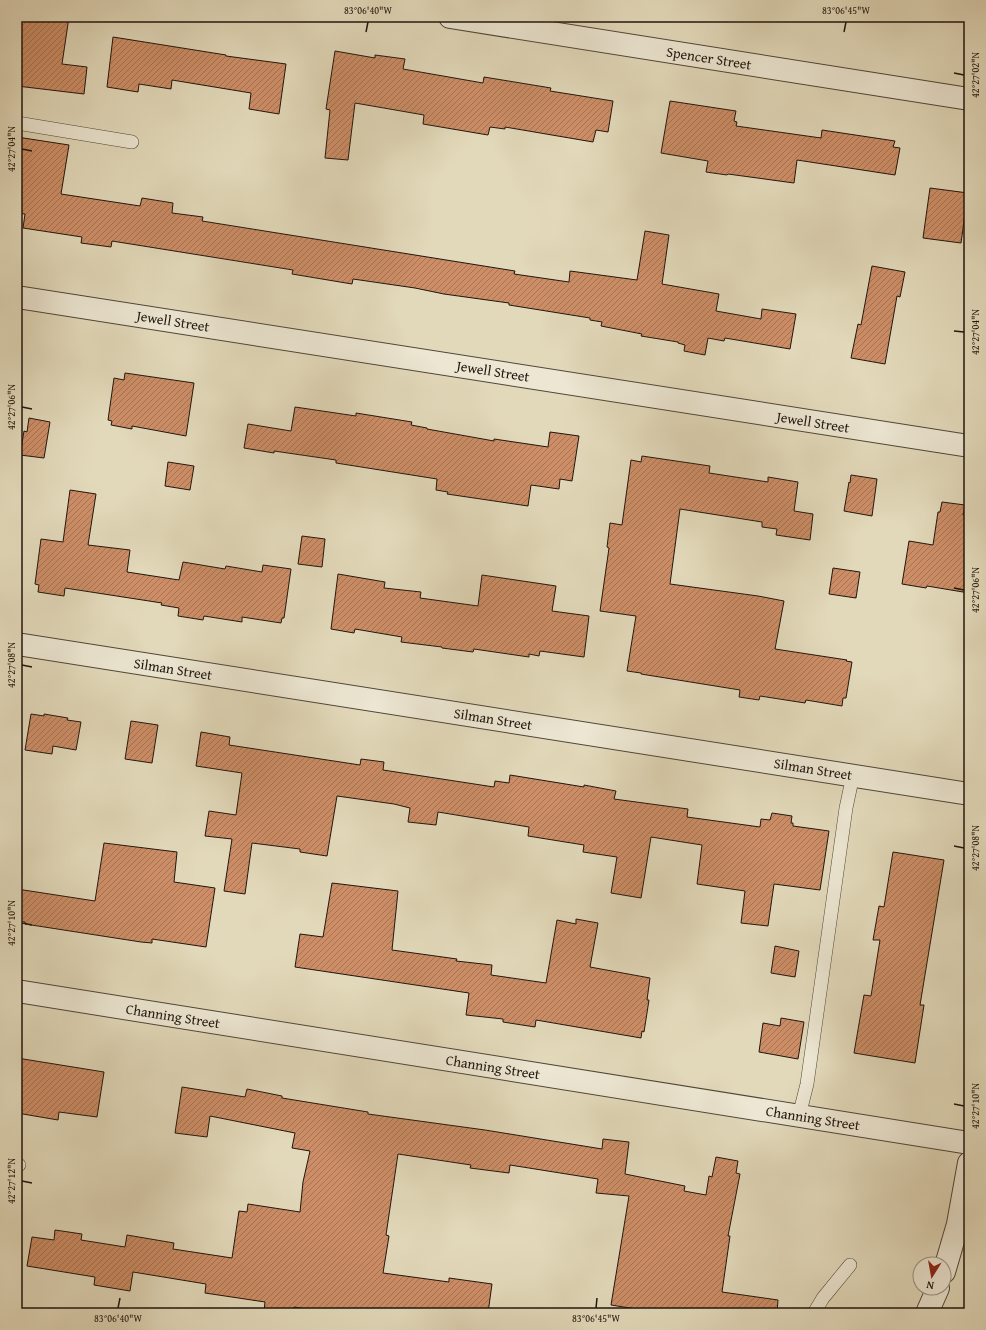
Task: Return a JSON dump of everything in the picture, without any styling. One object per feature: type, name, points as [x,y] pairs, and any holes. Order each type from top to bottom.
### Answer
[{"type":"street","name":"Spencer Street","points":[[450,17],[969,99]]},
{"type":"street","name":"Jewell Street","points":[[17,297],[969,446]]},
{"type":"street","name":"Silman Street","points":[[17,644],[969,794]]},
{"type":"street","name":"Channing Street","points":[[17,991],[969,1143]]},
{"type":"street","points":[[949,1256],[958,1224],[969,1163]]},
{"type":"street","points":[[927,1313],[934,1296]]},
{"type":"lane","points":[[17,122],[132,142]]},
{"type":"lane","points":[[799,1116],[807,1084],[845,816],[853,775]]},
{"type":"lane","points":[[814,1313],[823,1298],[850,1266]]},
{"type":"building","points":[[17,17],[69,17],[62,64],[87,67],[84,94],[17,86]]},
{"type":"building","points":[[113,37],[226,56],[286,64],[279,114],[249,109],[251,93],[172,80],[171,89],[139,84],[138,92],[107,87]]},
{"type":"building","points":[[335,51],[375,58],[375,55],[405,59],[403,69],[483,83],[484,77],[551,88],[550,91],[613,101],[608,132],[596,130],[593,142],[505,127],[505,129],[490,127],[488,135],[423,124],[424,115],[355,103],[348,160],[325,158],[330,110],[326,109]]},
{"type":"building","points":[[670,101],[736,111],[734,121],[737,122],[736,126],[821,138],[822,130],[895,141],[893,147],[900,148],[895,175],[797,160],[794,183],[706,172],[708,161],[661,153]]},
{"type":"building","points":[[17,137],[69,145],[61,194],[140,206],[142,198],[173,203],[172,213],[203,217],[202,221],[515,271],[514,274],[569,282],[570,271],[637,280],[645,231],[669,235],[662,284],[719,294],[716,311],[761,319],[762,309],[796,314],[790,349],[725,338],[724,341],[708,338],[705,355],[684,351],[685,345],[678,342],[641,336],[642,334],[601,326],[602,322],[590,320],[590,318],[509,305],[509,303],[353,279],[352,284],[292,274],[293,270],[112,241],[111,247],[81,243],[82,237],[23,228],[25,214],[17,213],[21,188],[17,188]]},
{"type":"building","points":[[930,188],[968,193],[961,243],[923,238]]},
{"type":"building","points":[[872,266],[905,272],[900,297],[897,296],[885,364],[851,358],[858,324],[861,325]]},
{"type":"building","points":[[125,373],[194,383],[186,436],[132,426],[132,429],[111,425],[112,421],[108,420],[114,378],[124,380]]},
{"type":"building","points":[[295,407],[356,416],[356,413],[412,422],[411,425],[427,429],[494,441],[494,439],[548,447],[550,432],[579,436],[572,481],[560,479],[559,489],[531,485],[528,506],[447,494],[448,492],[436,490],[437,479],[336,463],[336,460],[244,448],[248,424],[291,431]]},
{"type":"building","points":[[29,418],[50,422],[44,458],[20,455],[24,431],[27,432]]},
{"type":"building","points":[[642,456],[710,466],[709,473],[768,482],[768,477],[798,482],[794,511],[813,514],[810,540],[776,535],[777,529],[762,527],[762,522],[680,509],[670,584],[784,601],[775,649],[852,662],[846,698],[843,698],[842,706],[806,700],[805,703],[760,696],[759,700],[739,697],[740,690],[627,671],[636,616],[600,611],[609,548],[607,547],[610,523],[622,525],[631,460],[641,462]]},
{"type":"building","points":[[168,462],[194,466],[190,490],[165,486]]},
{"type":"building","points":[[851,475],[877,479],[872,516],[844,511]]},
{"type":"building","points":[[70,490],[96,494],[88,545],[130,550],[127,572],[179,580],[183,562],[225,569],[226,566],[262,572],[263,565],[291,569],[284,618],[282,618],[281,623],[242,617],[242,622],[204,616],[203,620],[178,616],[179,608],[161,605],[162,603],[65,588],[64,596],[38,592],[39,585],[35,584],[41,539],[63,542]]},
{"type":"building","points":[[942,502],[965,505],[963,515],[969,516],[969,593],[927,586],[926,588],[902,584],[909,541],[933,545],[938,512],[940,512]]},
{"type":"building","points":[[302,536],[325,539],[322,567],[298,564]]},
{"type":"building","points":[[833,568],[860,572],[856,598],[829,594]]},
{"type":"building","points":[[338,574],[385,582],[384,588],[421,592],[420,598],[478,606],[482,575],[556,586],[552,611],[589,616],[584,657],[540,651],[539,656],[529,654],[529,657],[474,649],[473,652],[401,642],[402,637],[355,629],[354,633],[331,629]]},
{"type":"building","points":[[31,714],[44,716],[44,714],[81,722],[76,750],[53,746],[52,754],[25,750]]},
{"type":"building","points":[[131,721],[158,725],[152,763],[125,759]]},
{"type":"building","points":[[201,732],[230,737],[229,745],[360,765],[361,759],[384,762],[383,770],[494,787],[495,781],[509,783],[510,775],[584,787],[584,785],[616,791],[614,799],[688,809],[687,817],[760,827],[761,819],[770,820],[772,813],[792,816],[791,823],[793,823],[793,826],[829,831],[820,890],[774,884],[768,926],[741,923],[745,891],[697,884],[702,845],[651,837],[641,898],[611,893],[617,857],[583,852],[584,845],[528,836],[529,827],[438,812],[436,825],[408,822],[410,808],[394,804],[337,796],[327,856],[300,852],[300,849],[252,843],[245,894],[224,891],[232,839],[205,836],[209,811],[236,815],[242,773],[196,766]]},
{"type":"building","points":[[104,843],[177,852],[174,882],[215,888],[206,947],[152,939],[152,943],[141,942],[25,924],[25,922],[17,921],[17,889],[95,901]]},
{"type":"building","points":[[893,852],[944,860],[920,1005],[924,1005],[915,1063],[854,1053],[864,995],[871,996],[880,940],[873,940],[879,906],[884,907]]},
{"type":"building","points":[[332,883],[398,891],[392,950],[457,959],[456,961],[492,965],[491,975],[546,983],[557,920],[576,924],[576,919],[598,923],[590,967],[650,978],[647,1000],[649,1000],[644,1032],[642,1031],[641,1038],[536,1020],[535,1027],[503,1022],[503,1019],[466,1015],[469,993],[295,967],[300,934],[323,937]]},
{"type":"building","points":[[775,946],[799,951],[795,977],[771,973]]},
{"type":"building","points":[[781,1018],[804,1022],[798,1059],[759,1052],[763,1023],[780,1026]]},
{"type":"building","points":[[17,1058],[104,1072],[97,1117],[59,1112],[58,1120],[17,1113]]},
{"type":"building","points":[[182,1087],[245,1097],[247,1089],[282,1096],[282,1098],[368,1112],[368,1114],[485,1130],[602,1149],[603,1139],[629,1142],[625,1174],[685,1186],[684,1191],[706,1195],[709,1176],[712,1177],[716,1157],[738,1161],[736,1173],[740,1174],[728,1236],[730,1236],[722,1292],[778,1300],[777,1313],[661,1313],[611,1305],[629,1196],[596,1193],[598,1179],[510,1165],[509,1173],[470,1168],[471,1165],[398,1154],[386,1235],[389,1236],[383,1273],[449,1282],[449,1278],[492,1284],[488,1313],[330,1313],[294,1307],[293,1313],[277,1313],[264,1311],[265,1302],[205,1293],[206,1284],[133,1272],[130,1291],[94,1285],[95,1277],[27,1266],[32,1237],[54,1240],[55,1230],[82,1234],[81,1240],[125,1247],[127,1235],[174,1243],[173,1249],[232,1258],[239,1211],[247,1212],[248,1204],[300,1212],[303,1182],[310,1151],[292,1148],[295,1133],[210,1116],[207,1137],[175,1133]]}]
